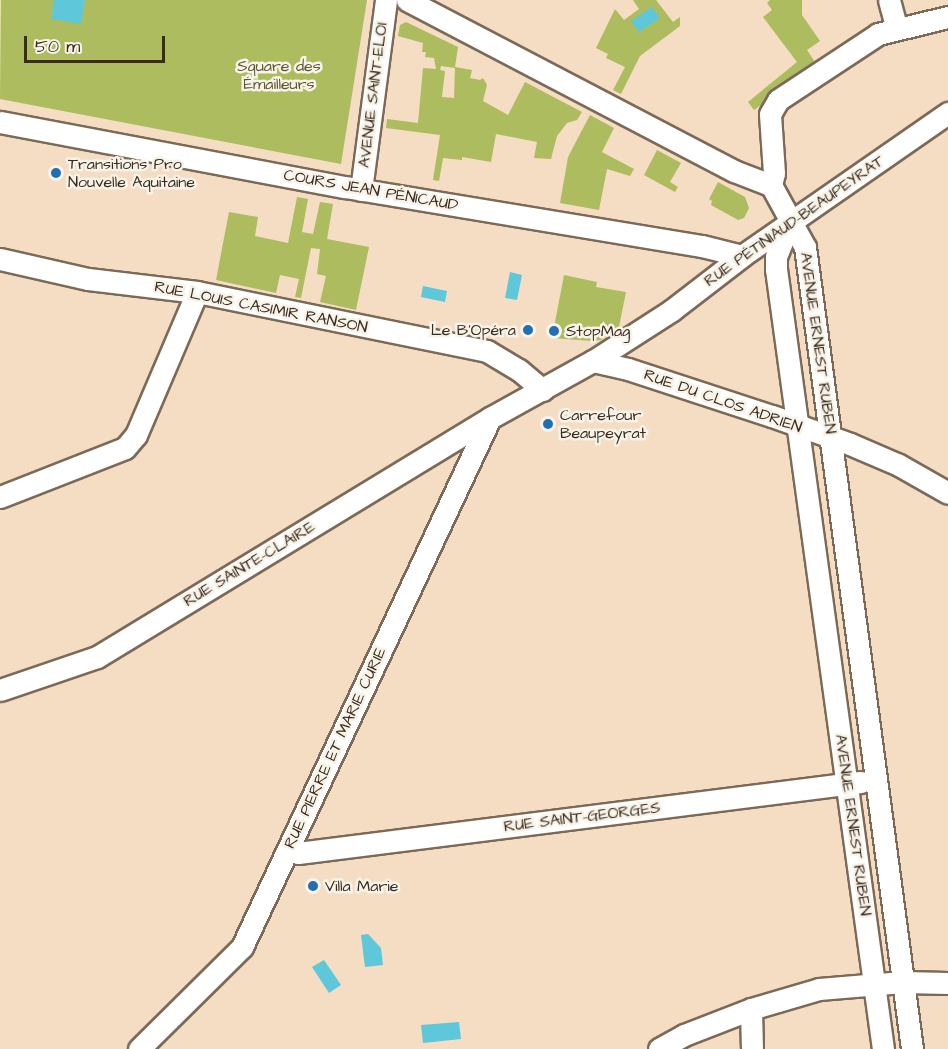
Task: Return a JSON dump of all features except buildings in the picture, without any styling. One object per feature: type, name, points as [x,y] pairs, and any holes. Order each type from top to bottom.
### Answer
[{"type":"street","name":"AVENUE SAINT-ELOI","points":[[361,190],[386,0]]},
{"type":"street","points":[[408,0],[734,171],[771,185]]},
{"type":"street","points":[[889,0],[897,29]]},
{"type":"street","points":[[790,222],[771,185],[774,173],[770,114],[774,105],[878,34],[948,17]]},
{"type":"street","name":"RUE PÉTINIAUD-BEAUPEYRAT","points":[[593,361],[642,331],[742,256],[948,112]]},
{"type":"street","name":"COURS JEAN PÉNICAUD","points":[[0,122],[361,190],[695,244],[742,256]]},
{"type":"street","name":"AVENUE ERNEST RUBEN","points":[[790,222],[776,256],[776,269],[883,1049]]},
{"type":"street","name":"AVENUE ERNEST RUBEN","points":[[790,222],[806,251],[912,1049]]},
{"type":"street","name":"RUE LOUIS CASIMIR RANSON","points":[[0,259],[88,279],[197,292],[487,351],[519,370],[543,390]]},
{"type":"street","points":[[0,497],[125,448],[136,435],[197,292]]},
{"type":"street","points":[[490,418],[593,361]]},
{"type":"street","name":"RUE DU CLOS ADRIEN","points":[[593,361],[628,369],[772,416],[899,465],[948,493]]},
{"type":"street","name":"RUE SAINTE-CLAIRE","points":[[0,690],[97,657],[490,418]]},
{"type":"street","name":"RUE PIERRE ET MARIE CURIE","points":[[139,1049],[242,947],[490,418]]},
{"type":"street","name":"RUE SAINT-GEORGES","points":[[289,848],[298,853],[848,784],[876,778]]},
{"type":"street","points":[[659,1049],[684,1035],[819,989],[903,982],[948,982]]},
{"type":"street","points":[[752,1010],[752,1049]]},
{"type":"green space","name":"Square des Émailleurs","points":[[1,0],[367,0],[341,164],[0,99]]},
{"type":"green space","points":[[633,0],[656,0],[673,22],[680,17],[680,26],[640,56],[621,94],[613,90],[625,67],[606,58],[608,54],[596,48],[615,9],[624,20],[639,9]]},
{"type":"green space","points":[[770,0],[802,0],[802,15],[820,41],[807,50],[817,65],[754,110],[748,102],[797,62],[763,17],[772,10],[767,3]]},
{"type":"green space","points":[[406,22],[458,47],[455,67],[472,70],[470,78],[480,80],[483,78],[487,85],[483,101],[508,115],[525,82],[582,112],[577,120],[567,123],[557,136],[551,159],[534,158],[537,142],[496,134],[491,162],[462,157],[462,160],[443,158],[439,181],[433,180],[440,135],[386,128],[387,119],[418,123],[423,68],[436,69],[434,58],[425,57],[426,52],[422,52],[423,43],[398,36],[400,25]],"holes":[[[441,66],[455,68],[454,98],[442,97],[445,71],[440,70]]]},
{"type":"green space","points":[[590,115],[614,128],[602,152],[634,169],[630,176],[607,169],[599,210],[560,203],[568,157]]},
{"type":"green space","points":[[657,150],[681,163],[670,182],[678,187],[675,192],[644,175]]},
{"type":"green space","points":[[718,182],[745,197],[749,208],[744,218],[738,220],[711,205],[712,201],[709,199]]},
{"type":"green space","points":[[297,197],[308,199],[302,232],[313,234],[320,202],[333,204],[327,239],[369,247],[356,310],[320,302],[326,276],[317,274],[320,249],[311,248],[301,298],[295,297],[299,279],[280,275],[276,293],[216,280],[229,212],[258,217],[255,236],[288,243]]},
{"type":"green space","points":[[564,275],[597,282],[596,287],[626,292],[619,327],[601,340],[552,338]]},
{"type":"water","points":[[54,0],[85,0],[81,24],[51,19]]},
{"type":"water","points":[[652,7],[660,18],[639,32],[631,21]]},
{"type":"water","points":[[510,272],[522,275],[517,300],[505,298]]},
{"type":"water","points":[[423,286],[447,291],[445,302],[421,297]]},
{"type":"water","points":[[368,934],[381,948],[383,965],[365,967],[361,935]]},
{"type":"water","points":[[324,960],[341,985],[329,993],[312,967]]},
{"type":"water","points":[[459,1022],[461,1039],[423,1043],[421,1025]]},
{"type":"place","name":"Transitions Pro Nouvelle Aquitaine","points":[[56,173]]},
{"type":"place","name":"Le B'Opéra","points":[[528,330]]},
{"type":"place","name":"StopMag","points":[[554,331]]},
{"type":"place","name":"Carrefour Beaupeyrat","points":[[548,424]]},
{"type":"place","name":"Villa Marie","points":[[313,886]]}]
